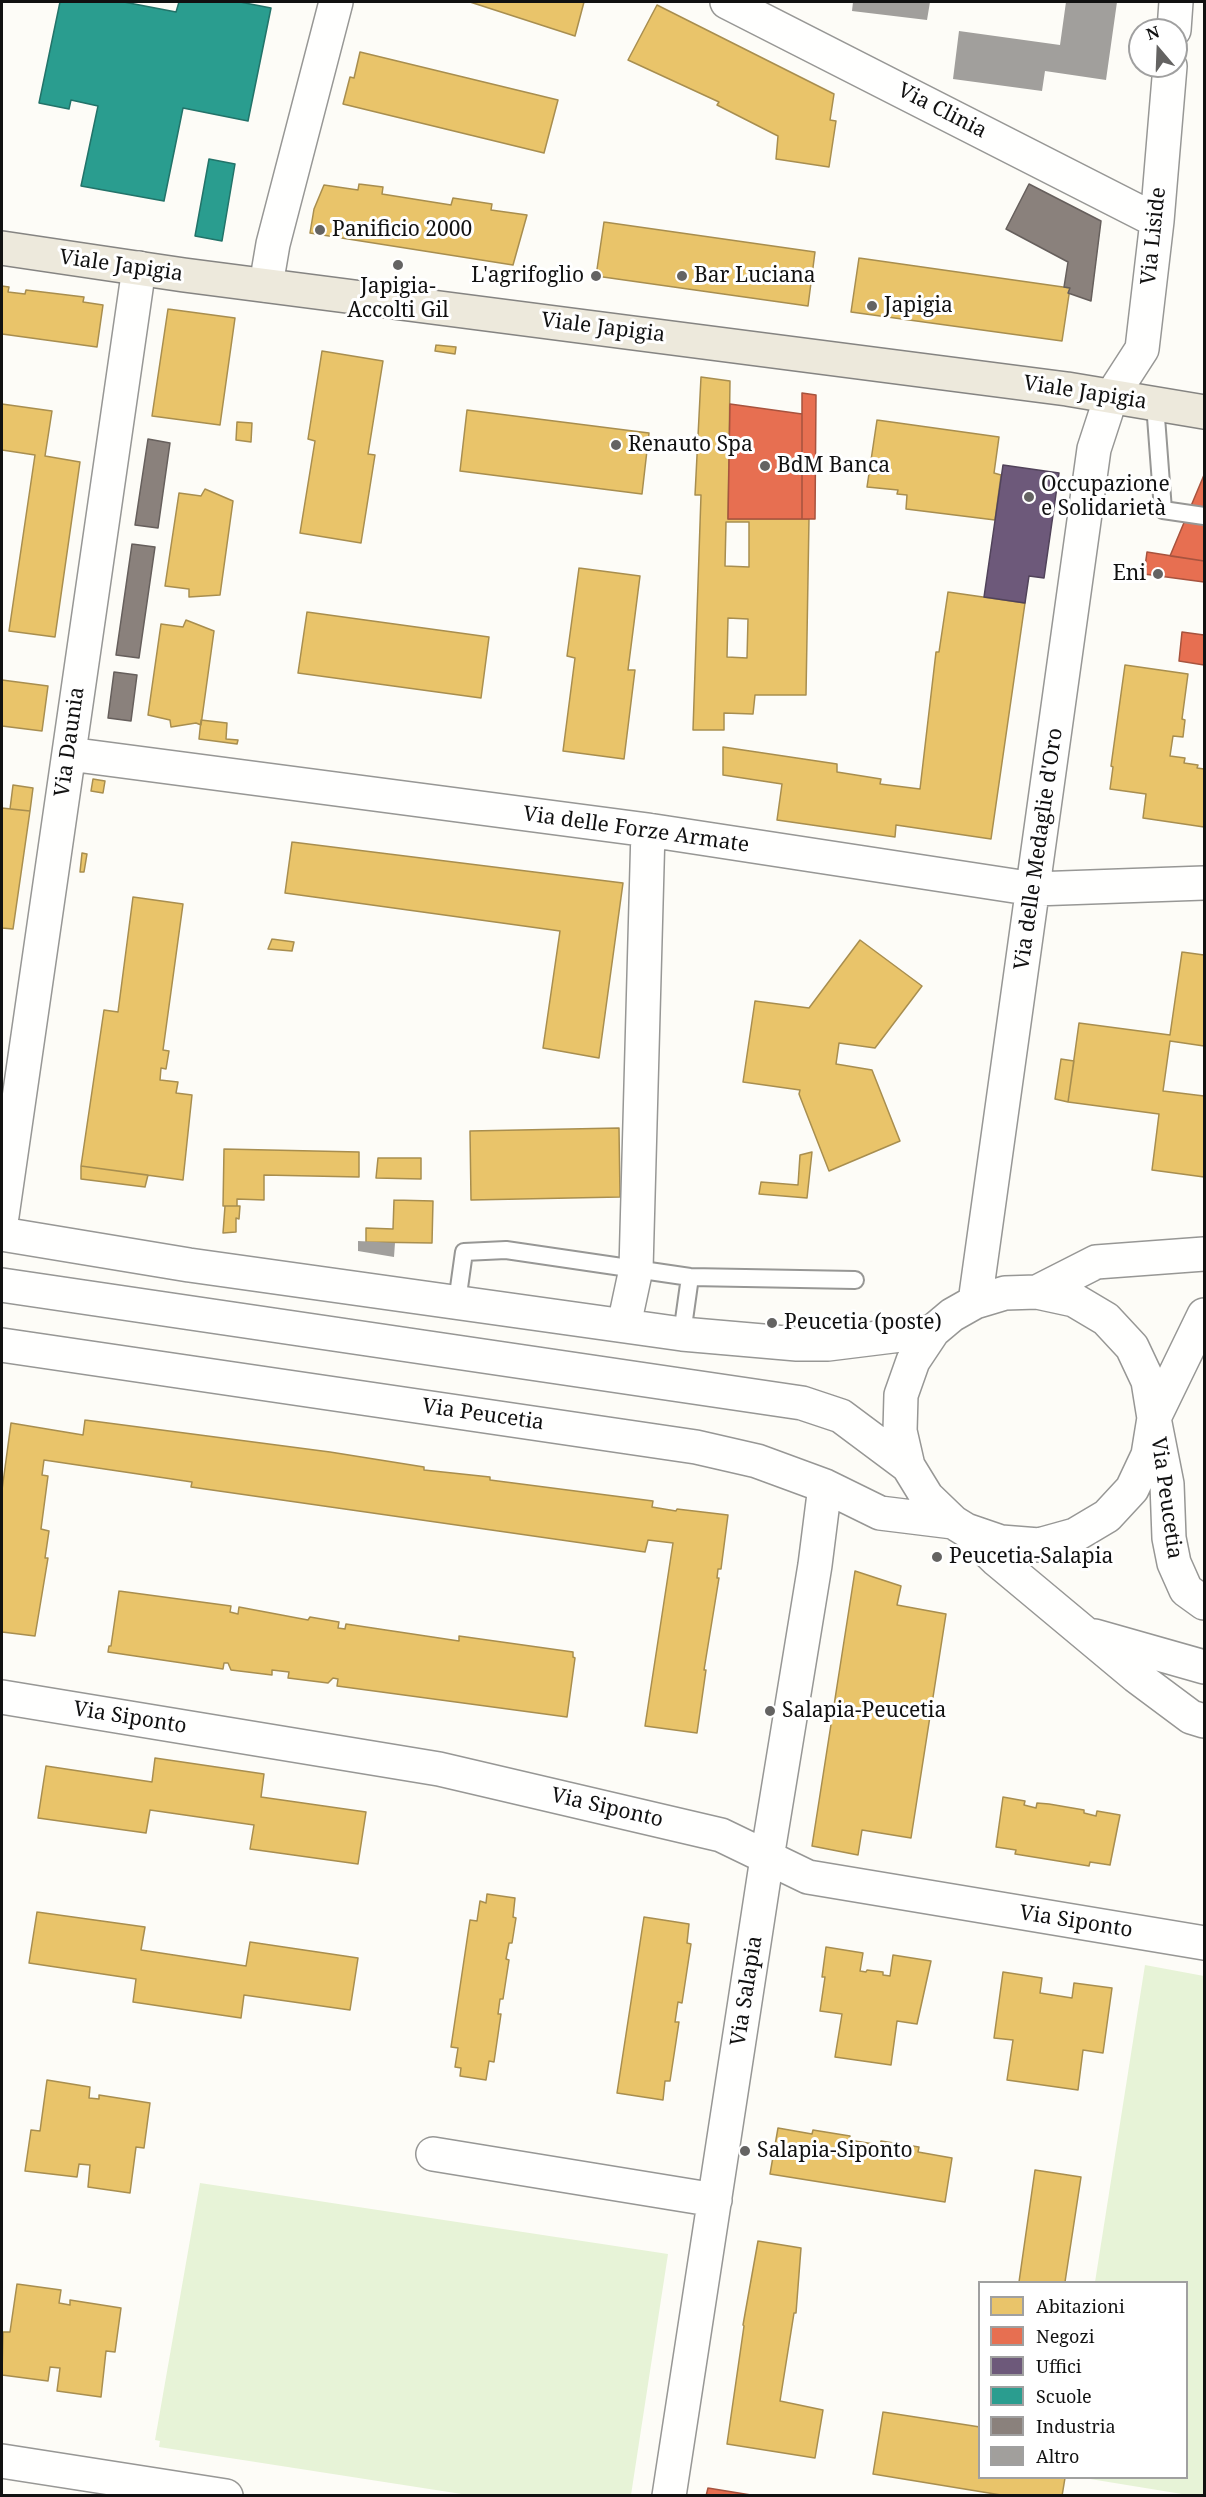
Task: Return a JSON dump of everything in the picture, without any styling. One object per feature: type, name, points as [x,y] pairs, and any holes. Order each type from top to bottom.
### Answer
[{"type":"main road","name":"Viale Japigia","points":[[2,248],[267,285],[1067,389],[1204,412]]},
{"type":"street","points":[[267,285],[273,244],[336,2]]},
{"type":"street","name":"Via Clinia","points":[[727,2],[1157,221]]},
{"type":"street","points":[[1175,18],[1176,2]]},
{"type":"street","name":"Via Liside","points":[[1111,397],[1142,349],[1157,221],[1169,78]]},
{"type":"street","name":"Via Daunia","points":[[2,1216],[139,268]]},
{"type":"street","name":"Via delle Medaglie d'Oro","points":[[975,1302],[1094,449],[1111,397]]},
{"type":"street","name":"Via delle Forze Armate","points":[[69,754],[648,830],[1034,889],[1204,883]]},
{"type":"street","points":[[624,1325],[636,1269],[648,830]]},
{"type":"street","points":[[2,1234],[189,1265],[682,1334],[797,1344],[828,1344],[933,1331]]},
{"type":"street","points":[[1037,1292],[1096,1262],[1204,1254]]},
{"type":"street","points":[[2,1285],[802,1403],[841,1416],[908,1466]]},
{"type":"street","name":"Via Peucetia","points":[[1204,1603],[1186,1590],[1174,1563],[1169,1538],[1167,1484],[1148,1381],[1132,1347],[1106,1319],[1074,1300],[1037,1292],[1005,1293],[975,1302],[952,1315],[933,1331],[913,1361],[901,1395],[900,1431],[908,1466],[927,1497],[997,1560],[1136,1676],[1191,1717],[1204,1721]]},
{"type":"street","name":"Via Peucetia","points":[[2,1345],[696,1447],[757,1461],[825,1486],[880,1513],[960,1526],[1001,1542],[1039,1545],[1083,1531],[1107,1516],[1132,1489],[1148,1455],[1154,1418],[1204,1315]]},
{"type":"street","name":"Via Salapia","points":[[669,2496],[767,1858],[813,1577],[825,1486]]},
{"type":"street","name":"Via Peucetia","points":[[1088,1634],[1204,1667]]},
{"type":"street","name":"Via Siponto","points":[[2,1697],[439,1769],[722,1835],[808,1877],[1204,1943]]},
{"type":"street","points":[[433,2154],[715,2200]]},
{"type":"street","points":[[2,2461],[146,2489],[226,2496]]},
{"type":"lane","points":[[1155,404],[1163,510],[1204,516]]},
{"type":"lane","points":[[457,1302],[464,1252],[506,1250],[690,1277],[855,1280]]},
{"type":"lane","points":[[682,1334],[690,1277]]},
{"type":"green space","points":[[1145,1965],[1204,1976],[1204,2495],[1188,2495],[1090,2479],[1188,2479],[1188,2281],[1095,2281]]},
{"type":"green space","points":[[200,2183],[668,2254],[631,2495],[468,2495],[159,2447],[160,2441],[155,2440]]},
{"type":"building: Abitazioni","points":[[470,2],[584,2],[575,36]]},
{"type":"building: Abitazioni","points":[[657,5],[834,94],[830,120],[836,121],[829,167],[776,159],[778,136],[717,105],[719,102],[628,60]]},
{"type":"building: Abitazioni","points":[[360,52],[558,100],[544,153],[343,104],[350,77],[354,78]]},
{"type":"building: Abitazioni","points":[[359,184],[383,187],[382,194],[451,205],[453,198],[492,204],[491,210],[527,215],[513,265],[310,233],[314,209],[324,185],[358,190]]},
{"type":"building: Abitazioni","points":[[604,222],[815,252],[808,306],[596,276]]},
{"type":"building: Abitazioni","points":[[859,258],[1070,288],[1062,341],[851,312]]},
{"type":"building: Abitazioni","points":[[2,286],[9,287],[8,292],[25,294],[26,290],[84,297],[83,302],[103,305],[97,347],[2,334]]},
{"type":"building: Abitazioni","points":[[168,309],[235,318],[220,425],[152,416]]},
{"type":"building: Abitazioni","points":[[436,345],[456,347],[455,354],[435,351]]},
{"type":"building: Abitazioni","points":[[322,351],[383,361],[368,454],[375,455],[361,543],[300,533],[315,441],[308,439]]},
{"type":"building: Abitazioni","points":[[701,377],[730,381],[728,519],[809,519],[806,695],[755,695],[753,714],[724,713],[724,730],[693,730],[701,495],[695,495]],"holes":[[[726,522],[749,522],[749,567],[725,566]],[[728,618],[748,619],[747,658],[727,657]]]},
{"type":"building: Abitazioni","points":[[2,404],[52,411],[45,456],[80,462],[55,637],[9,631],[35,455],[2,450]]},
{"type":"building: Abitazioni","points":[[467,410],[649,433],[642,494],[460,471]]},
{"type":"building: Abitazioni","points":[[877,420],[999,437],[994,473],[1001,475],[995,520],[906,509],[907,495],[897,494],[898,490],[867,487]]},
{"type":"building: Abitazioni","points":[[237,422],[252,423],[251,442],[236,440]]},
{"type":"building: Abitazioni","points":[[205,489],[233,501],[220,595],[189,597],[189,589],[165,586],[179,493],[201,496]]},
{"type":"building: Abitazioni","points":[[579,568],[640,576],[628,670],[635,670],[624,759],[563,751],[575,658],[567,656]]},
{"type":"building: Abitazioni","points":[[948,592],[1025,603],[991,839],[896,825],[895,837],[777,820],[782,784],[723,775],[723,747],[837,764],[837,772],[881,779],[880,784],[920,789],[936,652],[939,652]]},
{"type":"building: Abitazioni","points":[[307,612],[489,637],[481,698],[298,673]]},
{"type":"building: Abitazioni","points":[[186,620],[214,631],[201,725],[196,723],[171,727],[170,720],[148,715],[161,624],[183,627]]},
{"type":"building: Abitazioni","points":[[1125,665],[1188,674],[1182,719],[1185,720],[1183,737],[1173,736],[1170,756],[1185,758],[1184,763],[1198,765],[1197,768],[1204,769],[1204,827],[1143,818],[1146,794],[1110,789]]},
{"type":"building: Abitazioni","points":[[2,680],[48,686],[42,731],[2,726]]},
{"type":"building: Abitazioni","points":[[201,720],[227,723],[226,739],[238,740],[237,744],[199,739]]},
{"type":"building: Abitazioni","points":[[93,779],[105,781],[103,793],[91,791]]},
{"type":"building: Abitazioni","points":[[13,785],[33,788],[30,811],[10,809]]},
{"type":"building: Abitazioni","points":[[2,808],[30,811],[13,929],[2,928]]},
{"type":"building: Abitazioni","points":[[292,842],[623,883],[599,1058],[543,1048],[560,931],[285,893]]},
{"type":"building: Abitazioni","points":[[82,853],[87,854],[84,872],[80,872]]},
{"type":"building: Abitazioni","points":[[133,897],[183,904],[163,1050],[169,1051],[166,1069],[161,1068],[160,1080],[178,1082],[176,1093],[192,1095],[183,1180],[81,1166],[104,1010],[118,1012]]},
{"type":"building: Abitazioni","points":[[272,939],[294,942],[292,951],[268,949]]},
{"type":"building: Abitazioni","points":[[860,940],[922,986],[875,1048],[839,1043],[836,1064],[872,1070],[900,1141],[829,1171],[799,1094],[800,1090],[743,1082],[755,1001],[809,1008]]},
{"type":"building: Abitazioni","points":[[1182,952],[1204,955],[1204,1046],[1170,1041],[1163,1091],[1204,1096],[1204,1177],[1152,1170],[1159,1114],[1068,1102],[1079,1023],[1170,1035]]},
{"type":"building: Abitazioni","points":[[1061,1059],[1074,1061],[1068,1102],[1055,1099]]},
{"type":"building: Abitazioni","points":[[619,1128],[620,1197],[471,1200],[470,1131]]},
{"type":"building: Abitazioni","points":[[224,1149],[359,1152],[359,1177],[264,1175],[264,1200],[237,1199],[237,1206],[223,1206]]},
{"type":"building: Abitazioni","points":[[812,1152],[807,1198],[759,1194],[761,1182],[798,1185],[800,1155]]},
{"type":"building: Abitazioni","points":[[378,1158],[421,1158],[421,1179],[376,1178]]},
{"type":"building: Abitazioni","points":[[81,1166],[148,1175],[145,1187],[81,1179]]},
{"type":"building: Abitazioni","points":[[394,1200],[433,1201],[432,1243],[366,1242],[366,1228],[393,1229]]},
{"type":"building: Abitazioni","points":[[225,1206],[240,1206],[239,1219],[236,1218],[236,1232],[223,1233]]},
{"type":"building: Abitazioni","points":[[85,1420],[330,1452],[424,1467],[424,1470],[490,1477],[490,1480],[653,1501],[652,1507],[676,1511],[677,1509],[728,1515],[721,1569],[718,1569],[717,1578],[719,1578],[704,1670],[706,1670],[697,1733],[645,1726],[673,1543],[648,1540],[645,1552],[191,1487],[192,1482],[44,1460],[42,1475],[48,1476],[41,1529],[49,1531],[45,1558],[48,1558],[35,1636],[2,1632],[2,1490],[11,1423],[83,1435]]},
{"type":"building: Abitazioni","points":[[855,1571],[901,1586],[897,1605],[946,1614],[911,1838],[862,1830],[858,1855],[812,1846]]},
{"type":"building: Abitazioni","points":[[119,1591],[231,1606],[230,1612],[238,1614],[239,1607],[308,1620],[310,1617],[339,1622],[338,1628],[345,1629],[346,1624],[459,1641],[459,1636],[573,1652],[575,1658],[567,1717],[337,1686],[338,1679],[333,1678],[328,1683],[288,1678],[289,1672],[272,1670],[272,1675],[231,1670],[228,1663],[224,1663],[223,1669],[108,1652],[111,1646]]},
{"type":"building: Abitazioni","points":[[155,1758],[264,1774],[261,1797],[366,1812],[358,1864],[250,1849],[254,1825],[150,1810],[146,1833],[38,1818],[46,1766],[152,1782]]},
{"type":"building: Abitazioni","points":[[1003,1797],[1025,1801],[1024,1805],[1036,1808],[1037,1803],[1049,1804],[1084,1810],[1084,1813],[1096,1816],[1097,1811],[1120,1815],[1110,1865],[1090,1862],[1089,1866],[1015,1854],[1016,1850],[996,1847]]},
{"type":"building: Abitazioni","points":[[487,1894],[515,1898],[513,1917],[516,1918],[512,1943],[509,1943],[506,1959],[509,1960],[503,1999],[500,1999],[498,2014],[501,2014],[494,2062],[489,2061],[486,2080],[460,2076],[461,2068],[455,2067],[458,2048],[451,2047],[470,1920],[477,1921],[480,1901],[486,1903]]},
{"type":"building: Abitazioni","points":[[37,1912],[145,1927],[141,1950],[246,1966],[250,1942],[358,1958],[350,2010],[244,1995],[241,2018],[133,2002],[136,1979],[29,1963]]},
{"type":"building: Abitazioni","points":[[644,1917],[689,1924],[687,1943],[691,1944],[682,2003],[678,2002],[675,2022],[679,2022],[670,2081],[665,2081],[663,2100],[617,2093]]},
{"type":"building: Abitazioni","points":[[826,1947],[863,1953],[860,1971],[883,1972],[883,1975],[890,1976],[893,1955],[931,1961],[917,2024],[897,2021],[891,2065],[835,2057],[842,2014],[820,2011],[825,1977],[822,1977]]},
{"type":"building: Abitazioni","points":[[1003,1972],[1042,1978],[1040,1993],[1072,1998],[1074,1983],[1112,1988],[1103,2053],[1083,2050],[1078,2090],[1007,2080],[1013,2040],[994,2038]]},
{"type":"building: Abitazioni","points":[[47,2080],[90,2087],[89,2098],[99,2099],[99,2095],[150,2103],[144,2148],[136,2147],[130,2193],[88,2187],[90,2165],[79,2164],[77,2177],[25,2171],[31,2130],[40,2131]]},
{"type":"building: Abitazioni","points":[[778,2128],[812,2134],[813,2130],[850,2136],[849,2140],[880,2145],[881,2141],[919,2147],[918,2152],[952,2158],[945,2202],[770,2174]]},
{"type":"building: Abitazioni","points":[[1035,2170],[1081,2177],[1065,2281],[1019,2281]]},
{"type":"building: Abitazioni","points":[[758,2241],[801,2248],[796,2313],[794,2313],[780,2401],[823,2410],[815,2458],[727,2444],[743,2325]]},
{"type":"building: Abitazioni","points":[[17,2284],[61,2290],[59,2303],[70,2305],[70,2300],[121,2308],[115,2352],[106,2351],[101,2397],[57,2391],[60,2368],[50,2367],[48,2381],[2,2375],[3,2332],[10,2332]]},
{"type":"building: Abitazioni","points":[[883,2412],[978,2427],[978,2479],[1065,2479],[1062,2496],[1007,2496],[873,2474]]},
{"type":"building: Negozi","points":[[802,393],[816,395],[815,519],[802,519]]},
{"type":"building: Negozi","name":"BdM Banca","points":[[730,404],[802,414],[802,519],[728,519]]},
{"type":"building: Negozi","points":[[1204,475],[1204,561],[1170,556]]},
{"type":"building: Negozi","points":[[1147,552],[1204,561],[1204,582],[1144,574]]},
{"type":"building: Negozi","points":[[1182,632],[1204,635],[1204,665],[1179,661]]},
{"type":"building: Negozi","points":[[708,2488],[757,2496],[706,2496]]},
{"type":"building: Uffici","name":"Occupazione e Solidarietà","points":[[1003,465],[1059,473],[1044,578],[1029,576],[1025,603],[984,597]]},
{"type":"building: Scuole","points":[[60,2],[124,2],[176,12],[179,2],[240,2],[271,8],[248,121],[183,108],[164,201],[81,186],[98,106],[71,100],[69,109],[39,103]]},
{"type":"building: Scuole","points":[[209,159],[235,164],[222,241],[195,236]]},
{"type":"building: Industria","points":[[1029,184],[1101,221],[1091,301],[1068,293],[1070,288],[1064,287],[1068,262],[1006,229]]},
{"type":"building: Industria","points":[[148,439],[170,443],[158,528],[135,525]]},
{"type":"building: Industria","points":[[132,544],[155,547],[139,658],[116,655]]},
{"type":"building: Industria","points":[[114,672],[137,675],[131,721],[108,718]]},
{"type":"building: Altro","points":[[853,2],[930,2],[927,20],[852,11]]},
{"type":"building: Altro","points":[[1066,2],[1117,2],[1106,80],[1045,71],[1042,91],[953,79],[959,31],[1060,45]]},
{"type":"building: Altro","points":[[358,1241],[395,1243],[394,1257],[358,1251]]},
{"type":"place","name":"Panificio 2000","points":[[320,230]]},
{"type":"place","name":"Japigia- Accolti Gil","points":[[398,265]]},
{"type":"place","name":"L'agrifoglio","points":[[596,276]]},
{"type":"place","name":"Bar Luciana","points":[[682,276]]},
{"type":"place","name":"Japigia","points":[[872,306]]},
{"type":"place","name":"Renauto Spa","points":[[616,445]]},
{"type":"place","name":"BdM Banca","points":[[765,466]]},
{"type":"place","name":"Occupazione e Solidarietà","points":[[1029,497]]},
{"type":"place","name":"Eni","points":[[1158,574]]},
{"type":"place","name":"Peucetia (poste)","points":[[772,1323]]},
{"type":"place","name":"Peucetia-Salapia","points":[[937,1557]]},
{"type":"place","name":"Salapia-Peucetia","points":[[770,1711]]},
{"type":"place","name":"Salapia-Siponto","points":[[745,2151]]}]
